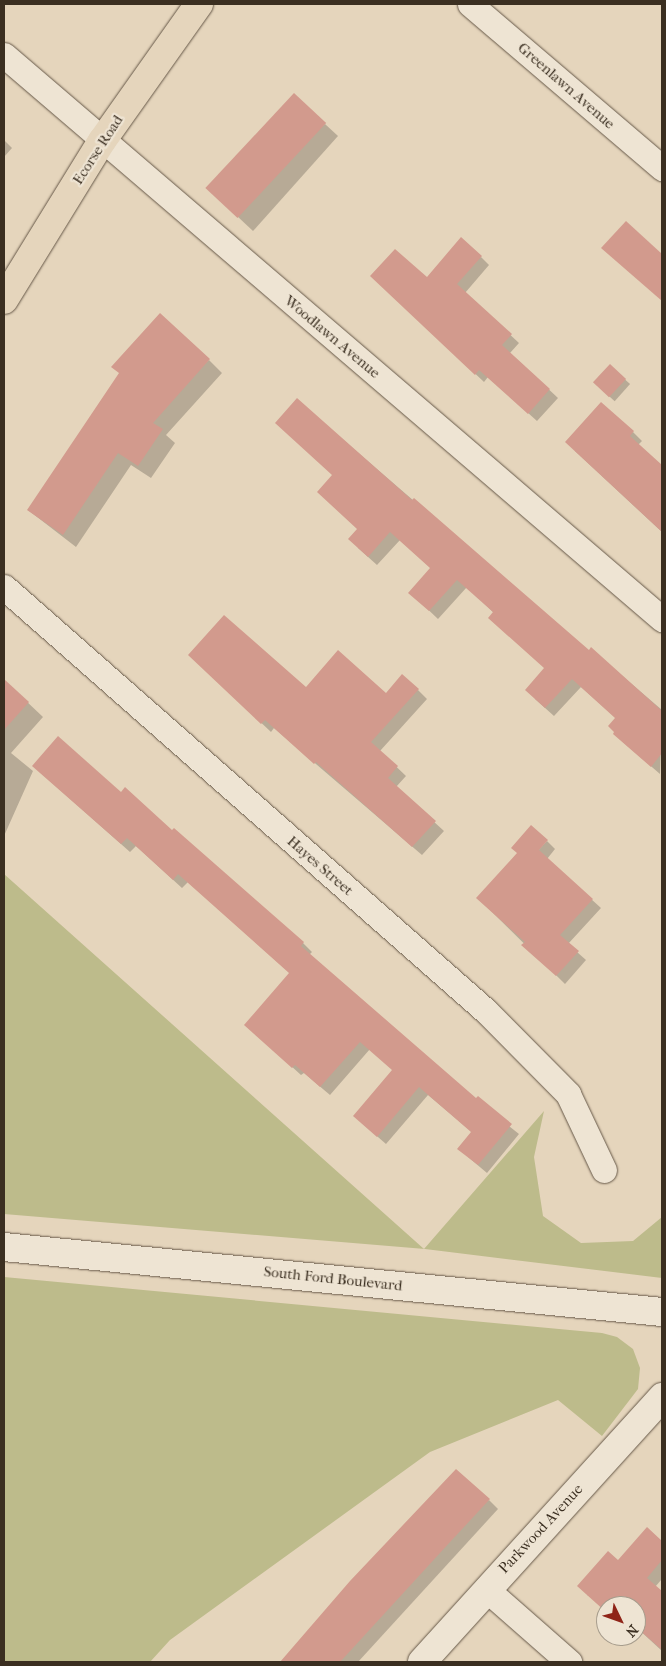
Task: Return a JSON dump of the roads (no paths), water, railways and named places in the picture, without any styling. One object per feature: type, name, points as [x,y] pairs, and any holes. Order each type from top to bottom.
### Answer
[{"type":"main road","name":"Ecorse Road","points":[[4,300],[102,141],[199,4]]},
{"type":"main road","name":"South Ford Boulevard","points":[[4,1247],[662,1312]]},
{"type":"main road","name":"Parkwood Avenue","points":[[422,1662],[486,1589],[662,1397]]},
{"type":"street","name":"Greenlawn Avenue","points":[[470,4],[662,168]]},
{"type":"street","name":"Woodlawn Avenue","points":[[4,55],[102,141],[662,619]]},
{"type":"street","name":"Hayes Street","points":[[4,588],[486,1011],[568,1094],[604,1170]]},
{"type":"street","points":[[486,1589],[569,1662]]}]
